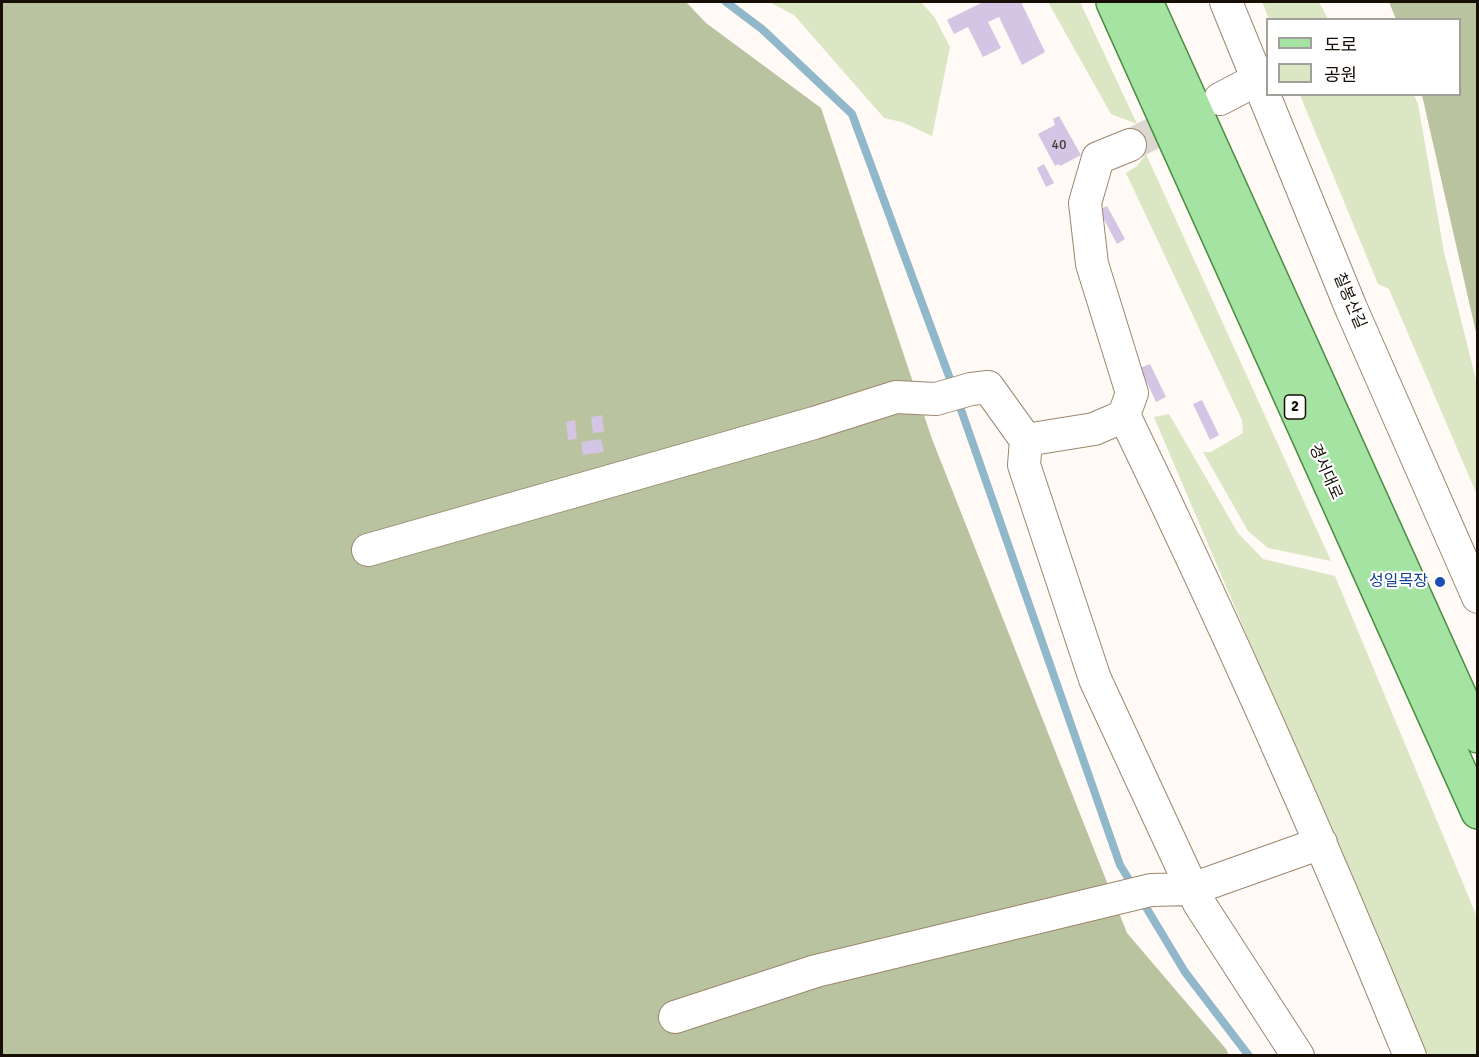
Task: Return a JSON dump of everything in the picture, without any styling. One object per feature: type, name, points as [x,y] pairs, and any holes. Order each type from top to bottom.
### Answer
[{"type":"main road","name":"경서대로","points":[[1113,2],[1478,812]]},
{"type":"main road","name":"경서대로","points":[[1146,2],[1478,736]]},
{"type":"street","name":"칠봉산길","points":[[1226,2],[1351,309],[1471,568],[1478,597]]},
{"type":"street","points":[[1220,99],[1258,79]]},
{"type":"street","points":[[1026,440],[1094,429],[1124,415],[1132,393],[1092,264],[1085,203],[1098,158],[1130,145]]},
{"type":"street","points":[[368,550],[814,423],[896,397],[936,399],[971,389],[988,387],[1026,440],[1024,465],[1095,679],[1192,889],[1298,1056]]},
{"type":"street","points":[[1124,415],[1321,843],[1410,1056]]},
{"type":"street","points":[[675,1017],[816,972],[1151,890],[1192,889],[1321,843]]},
{"type":"green space","points":[[2,2],[686,2],[706,23],[821,108],[932,439],[1127,933],[1229,1055],[2,1056]]},
{"type":"green space","points":[[769,2],[921,2],[935,18],[950,47],[932,136],[902,122],[884,118],[794,15]]},
{"type":"green space","points":[[1048,2],[1080,2],[1137,124],[1111,114]]},
{"type":"green space","points":[[1262,2],[1319,2],[1327,18],[1269,18]]},
{"type":"green space","points":[[1389,2],[1477,2],[1477,337],[1422,96],[1461,96],[1461,18],[1396,18]]},
{"type":"green space","points":[[1300,96],[1414,96],[1418,104],[1444,252],[1477,384],[1477,495],[1389,289],[1378,284]]},
{"type":"green space","points":[[1146,154],[1331,561],[1268,548],[1248,531],[1203,452],[1211,452],[1243,433],[1242,420],[1126,173],[1137,166]]},
{"type":"green space","points":[[1169,414],[1238,533],[1263,559],[1335,576],[1477,917],[1477,1055],[1422,1055],[1154,417]]},
{"type":"building","points":[[983,2],[1021,2],[1045,52],[1022,65],[999,17],[988,22],[1001,48],[983,57],[968,27],[954,34],[947,20]]},
{"type":"building","points":[[1059,116],[1081,155],[1060,166],[1059,164],[1055,166],[1038,134],[1055,125],[1053,119]]},
{"type":"building","points":[[1044,164],[1054,183],[1046,187],[1037,168]]},
{"type":"building","points":[[1107,206],[1125,239],[1117,244],[1099,210]]},
{"type":"building","points":[[1150,364],[1166,397],[1156,402],[1140,368]]},
{"type":"building","points":[[1202,400],[1219,435],[1210,440],[1193,404]]},
{"type":"building","points":[[602,415],[604,432],[593,433],[591,417]]},
{"type":"building","points":[[575,420],[577,439],[568,440],[566,422]]},
{"type":"building","points":[[601,439],[604,452],[583,455],[581,442]]},
{"type":"waterway","points":[[726,2],[762,29],[852,114],[953,387]]},
{"type":"waterway","points":[[958,401],[1120,865],[1133,886]]},
{"type":"waterway","points":[[1141,899],[1185,972],[1249,1056]]},
{"type":"tunnel","points":[[1130,145],[1191,114]]},
{"type":"place","name":"성일목장","points":[[1440,582]]}]
